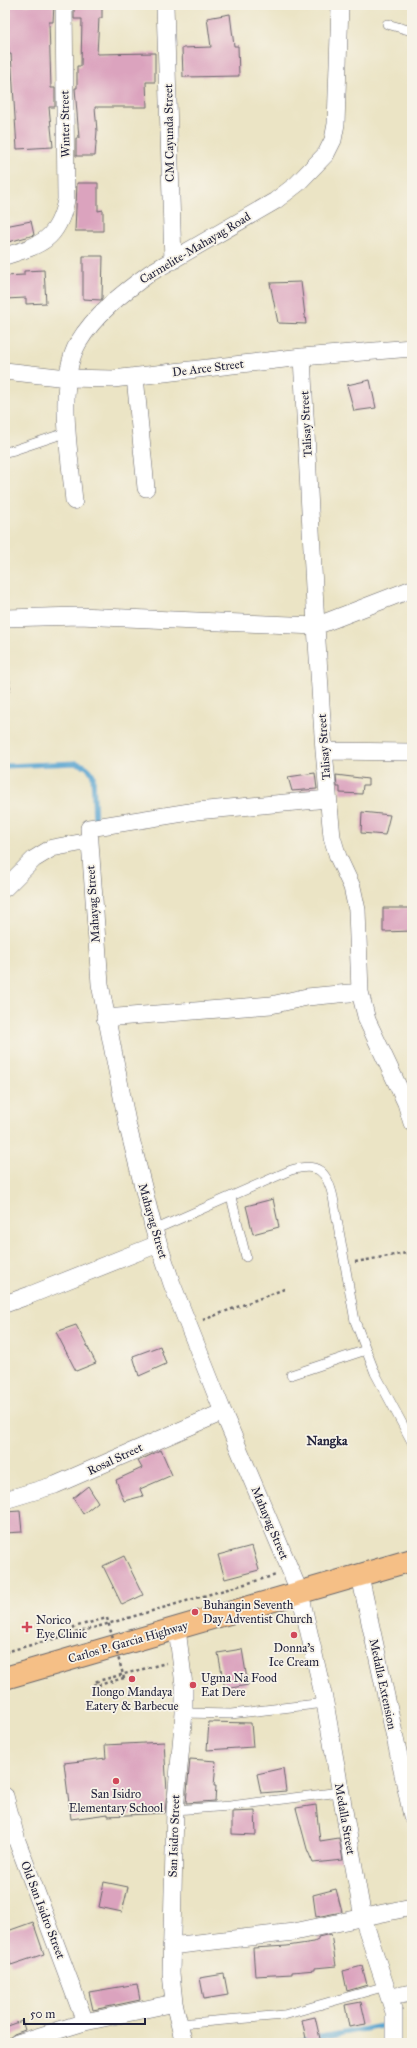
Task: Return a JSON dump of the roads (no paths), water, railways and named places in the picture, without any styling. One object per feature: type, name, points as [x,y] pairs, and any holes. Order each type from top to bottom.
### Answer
[{"type":"highway","name":"Carlos P. Garcia Highway","points":[[5,1678],[412,1560]]},
{"type":"street","name":"Winter Street","points":[[5,256],[30,248],[48,239],[63,213],[66,200],[64,5]]},
{"type":"street","name":"CM Cayunda Street","points":[[166,5],[173,261]]},
{"type":"street","name":"Carmelite-Mahayag Road","points":[[74,501],[68,432],[67,378],[71,360],[79,342],[97,318],[132,286],[150,273],[274,201],[297,184],[326,154],[333,140],[336,124],[340,5]]},
{"type":"street","name":"De Arce Street","points":[[5,371],[93,380],[135,377],[302,357],[412,348]]},
{"type":"street","name":"Talisay Street","points":[[302,357],[316,626],[324,751],[332,837],[338,857],[352,887],[357,910],[360,992],[367,1020],[409,1102],[412,1123]]},
{"type":"street","points":[[135,377],[146,488]]},
{"type":"street","points":[[5,618],[118,617],[316,626],[412,589]]},
{"type":"street","points":[[324,751],[412,752]]},
{"type":"street","points":[[5,888],[34,859],[52,848],[89,834],[196,811],[328,799]]},
{"type":"street","name":"Mahayag Street","points":[[89,834],[95,930],[105,1018],[128,1127],[156,1237],[188,1326],[300,1593]]},
{"type":"street","points":[[105,1018],[271,1005],[307,997],[360,992]]},
{"type":"street","points":[[5,1304],[30,1295],[156,1237]]},
{"type":"street","name":"Rosal Street","points":[[5,1500],[55,1485],[223,1412]]},
{"type":"street","name":"Medalla Extension","points":[[360,1576],[412,1813]]},
{"type":"street","name":"Medalla Street","points":[[300,1593],[325,1703],[363,1918],[388,1992],[395,2018],[394,2043]]},
{"type":"street","name":"San Isidro Street","points":[[177,1629],[182,1660],[184,1713],[174,1810],[171,1973],[174,2003],[184,2043]]},
{"type":"street","name":"Old San Isidro Street","points":[[5,1796],[11,1843],[86,2022]]},
{"type":"street","points":[[171,1946],[294,1932],[407,1908]]},
{"type":"street","points":[[388,1992],[412,1993]]},
{"type":"street","points":[[17,2043],[86,2022],[174,2003]]},
{"type":"lane","points":[[387,24],[412,31]]},
{"type":"lane","points":[[5,452],[68,432]]},
{"type":"lane","points":[[156,1237],[231,1196],[303,1167],[314,1168],[323,1172],[330,1182],[346,1264],[355,1321],[375,1373],[412,1442]]},
{"type":"lane","points":[[231,1196],[246,1257]]},
{"type":"lane","points":[[291,1375],[366,1350]]},
{"type":"lane","points":[[184,1713],[231,1714],[325,1703]]},
{"type":"lane","points":[[174,1810],[230,1806],[340,1792]]},
{"type":"lane","points":[[179,2024],[284,2015],[388,1992]]},
{"type":"waterway","points":[[5,766],[76,763],[86,767],[93,775],[95,824]]},
{"type":"waterway","points":[[287,2043],[388,2025]]},
{"type":"place","name":"Buhangin Seventh Day Adventist Church","points":[[195,1612]]},
{"type":"place","name":"Norico Eye Clinic","points":[[27,1627]]},
{"type":"place","name":"Donna's Ice Cream","points":[[294,1635]]},
{"type":"place","name":"Ilongo Mandaya Eatery & Barbecue","points":[[132,1679]]},
{"type":"place","name":"Ugma Na Food Eat Dere","points":[[193,1685]]},
{"type":"place","name":"San Isidro Elementary School","points":[[116,1781]]},
{"type":"district","name":"Nangka","points":[[327,1441]]}]
